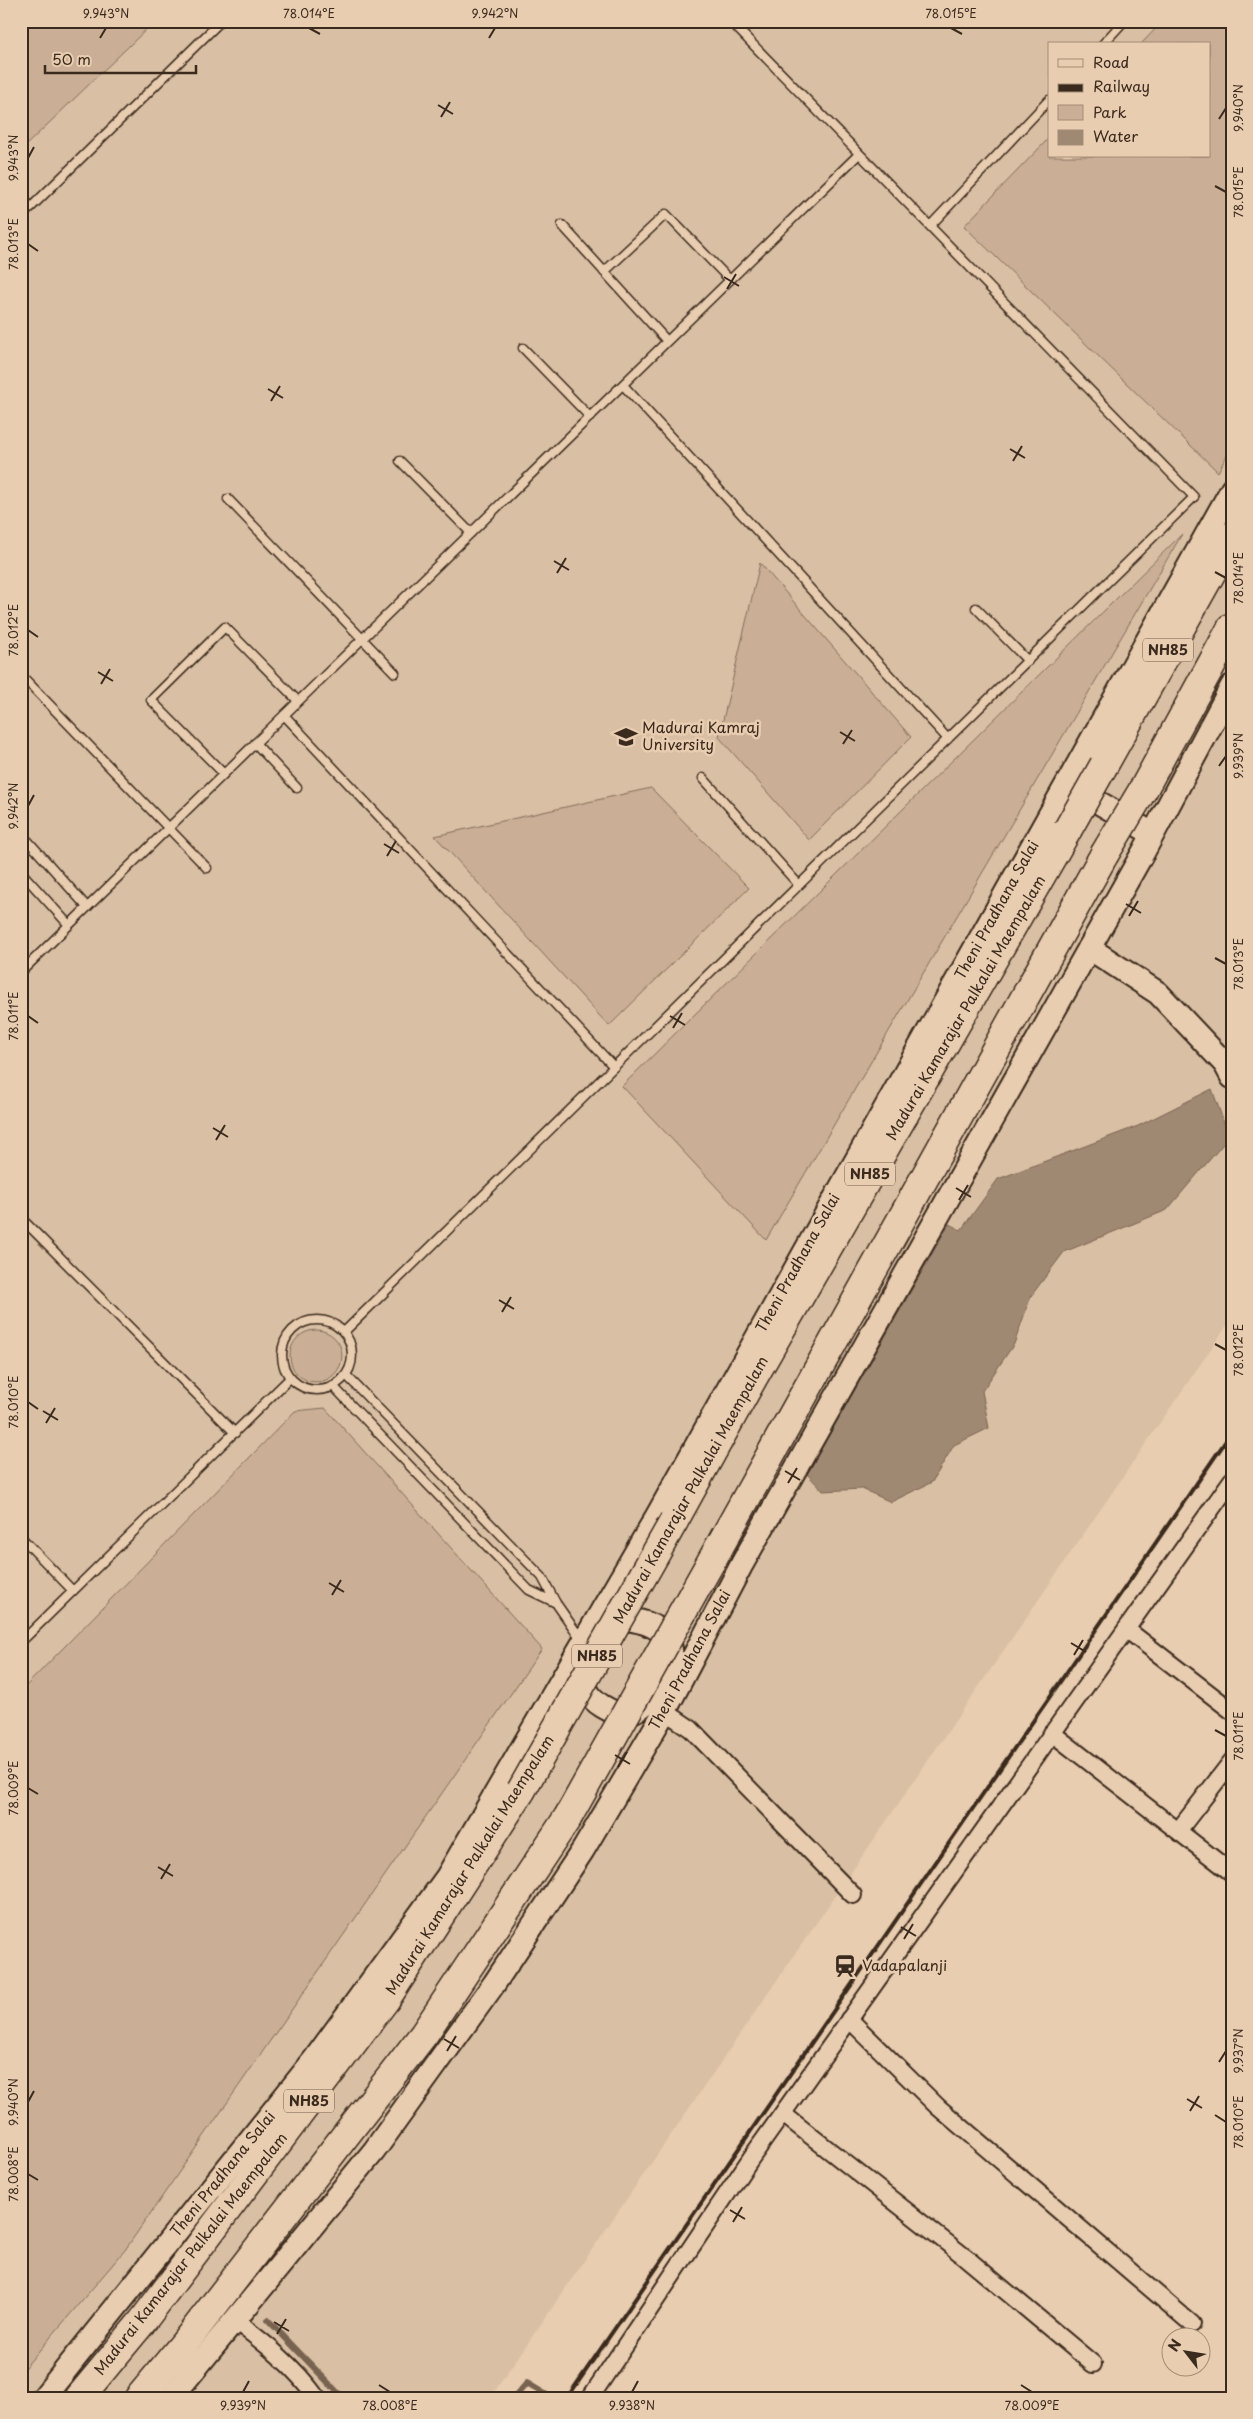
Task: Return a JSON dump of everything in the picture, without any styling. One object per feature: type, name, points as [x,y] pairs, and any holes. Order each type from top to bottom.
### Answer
[{"type":"highway","name":"Madurai Kamarajar Palkalai Maempalam","points":[[79,2398],[142,2322],[386,1999],[521,1791],[753,1378],[1068,829],[1232,536]]},
{"type":"highway","name":"NH85","points":[[139,2398],[183,2345],[424,2034],[568,1817],[1104,855],[1144,788],[1232,627]]},
{"type":"street","name":"Theni Pradhana Salai","points":[[43,2398],[320,2052],[447,1877],[553,1694],[589,1645],[611,1595],[1232,489]]},
{"type":"street","name":"Theni Pradhana Salai","points":[[170,2398],[374,2151],[494,1984],[583,1850],[646,1743],[652,1707],[701,1641],[756,1538],[1153,834],[1232,686]]},
{"type":"street","points":[[1067,784],[1153,834]]},
{"type":"street","points":[[1089,948],[1158,993],[1225,1064],[1232,1077]]},
{"type":"street","points":[[590,2398],[782,2114],[1232,1480]]},
{"type":"street","points":[[611,1595],[611,1628]]},
{"type":"street","points":[[652,1707],[671,1661],[668,1640],[658,1628],[643,1621],[627,1619],[611,1628],[589,1645],[586,1672],[587,1691],[597,1703],[610,1711],[625,1715],[652,1707],[691,1729],[853,1895]]},
{"type":"street","points":[[1126,1629],[1232,1711]]},
{"type":"street","points":[[671,1661],[701,1641]]},
{"type":"street","points":[[553,1694],[586,1672]]},
{"type":"street","points":[[1052,1733],[1232,1872]]},
{"type":"street","points":[[1178,1831],[1232,1761]]},
{"type":"street","points":[[849,2019],[938,2107],[1192,2324]]},
{"type":"street","points":[[782,2114],[965,2257],[1093,2364]]},
{"type":"street","points":[[234,2320],[302,2376],[317,2398]]},
{"type":"lane","points":[[21,217],[220,21]]},
{"type":"lane","points":[[344,1332],[1194,497],[730,21]]},
{"type":"lane","points":[[1105,42],[1124,21]]},
{"type":"lane","points":[[930,226],[1048,101]]},
{"type":"lane","points":[[21,972],[859,154]]},
{"type":"lane","points":[[604,272],[666,214],[730,280]]},
{"type":"lane","points":[[562,225],[667,341]]},
{"type":"lane","points":[[523,348],[590,417]]},
{"type":"lane","points":[[622,384],[948,739]]},
{"type":"lane","points":[[400,461],[471,533]]},
{"type":"lane","points":[[228,500],[396,673]]},
{"type":"lane","points":[[976,608],[1028,661]]},
{"type":"lane","points":[[224,774],[151,700],[225,627],[298,701]]},
{"type":"lane","points":[[21,675],[207,868]]},
{"type":"lane","points":[[284,715],[614,1067]]},
{"type":"lane","points":[[255,743],[297,788]]},
{"type":"lane","points":[[703,778],[799,886]]},
{"type":"lane","points":[[21,847],[28,841],[88,907]]},
{"type":"lane","points":[[21,872],[69,925]]},
{"type":"lane","points":[[21,1218],[235,1433]]},
{"type":"lane","points":[[320,1320],[336,1325],[344,1332],[352,1352],[352,1360],[346,1375],[333,1386],[318,1390],[302,1387],[290,1378],[285,1370],[282,1354],[283,1346],[290,1332],[304,1322],[320,1320]]},
{"type":"lane","points":[[346,1375],[542,1577],[556,1603],[589,1645]]},
{"type":"lane","points":[[21,1642],[290,1378]]},
{"type":"lane","points":[[333,1386],[529,1590],[556,1603]]},
{"type":"lane","points":[[21,1537],[73,1591]]},
{"type":"shaded area","name":"Madurai Kamraj University","points":[[21,21],[1232,21],[1232,1318],[490,2398],[21,2398]]},
{"type":"green space","points":[[21,21],[155,21],[21,150]]},
{"type":"green space","points":[[1163,21],[1232,21],[1232,446],[1218,472],[964,226],[1048,139],[1048,158],[1210,158],[1210,42],[1143,42]]},
{"type":"green space","points":[[1182,534],[766,1240],[622,1086]]},
{"type":"green space","points":[[760,563],[911,737],[809,840],[719,737]]},
{"type":"green space","points":[[651,788],[749,888],[609,1026],[435,836]]},
{"type":"green space","points":[[316,1330],[326,1332],[334,1338],[340,1346],[342,1356],[340,1366],[334,1374],[326,1380],[316,1382],[306,1380],[298,1374],[292,1366],[290,1356],[292,1346],[298,1338],[306,1332]]},
{"type":"green space","points":[[325,1408],[542,1649],[125,2250],[21,2372],[21,1691],[295,1411]]},
{"type":"water","points":[[1212,1089],[1229,1137],[1167,1210],[1064,1252],[1031,1296],[1014,1344],[982,1391],[989,1428],[954,1445],[932,1482],[891,1502],[862,1489],[823,1491],[807,1474],[949,1224],[961,1230],[998,1179],[1138,1126]]},
{"type":"waterway","points":[[268,2320],[343,2398]]},
{"type":"waterway","points":[[514,2398],[527,2383],[552,2398]]},
{"type":"railway","points":[[567,2398],[1232,1432]]},
{"type":"place","name":"Madurai Kamraj University","points":[[626,737]]},
{"type":"place","name":"Vadapalanji","points":[[845,1966]]}]
